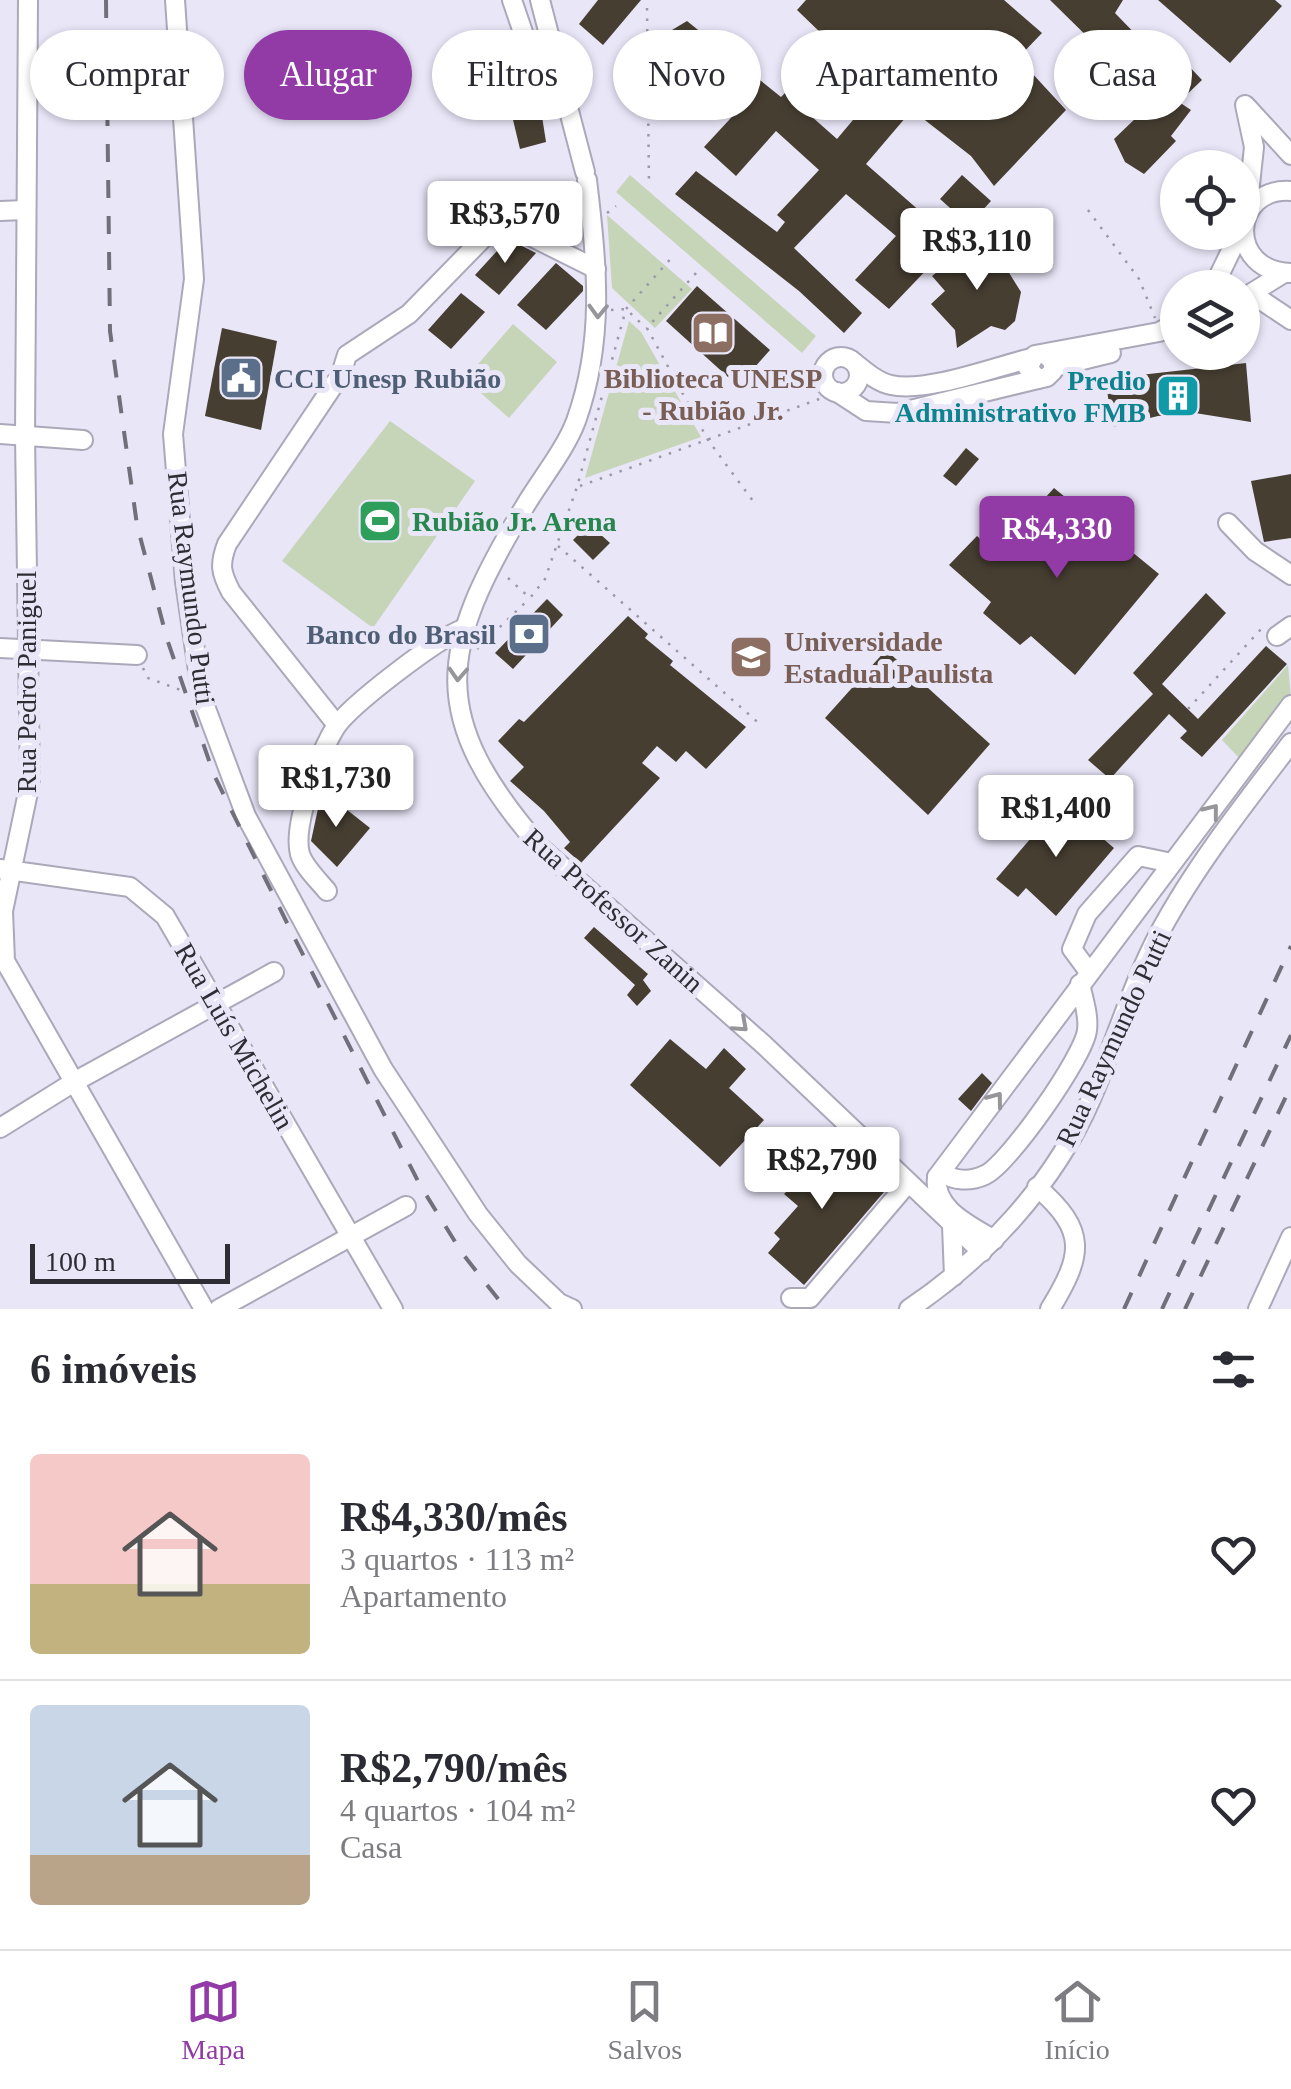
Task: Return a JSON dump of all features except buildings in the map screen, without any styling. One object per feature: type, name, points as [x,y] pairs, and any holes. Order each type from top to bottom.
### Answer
[{"type":"street","name":"Rua Pedro Paniguel","points":[[28,0],[25,434],[30,783],[5,870],[2,938],[5,960],[204,1309]]},
{"type":"street","name":"Rua Raymundo Putti","points":[[174,0],[194,279],[173,434],[185,582],[202,698],[246,816],[383,1069],[478,1214],[518,1264],[572,1309]]},
{"type":"street","name":"Rua Professor Zanin","points":[[512,0],[522,30]]},
{"type":"street","name":"Rua Professor Zanin","points":[[540,0],[549,30]]},
{"type":"street","points":[[1254,150],[1245,105],[1286,148]]},
{"type":"street","name":"Rua Professor Zanin","points":[[573,120],[586,176],[596,269],[597,332],[574,426],[484,578],[463,629],[458,698],[464,731],[479,767],[541,848],[763,1044],[952,1226],[988,1246]]},
{"type":"street","points":[[1254,147],[1286,148]]},
{"type":"street","points":[[1260,199],[1291,191]]},
{"type":"street","points":[[0,211],[25,210]]},
{"type":"street","points":[[337,725],[231,592],[221,574],[220,562],[227,544],[341,374],[347,355],[409,314],[493,228],[506,224],[596,269]]},
{"type":"street","points":[[1249,250],[1262,267],[1289,274]]},
{"type":"street","points":[[1260,289],[1289,274]]},
{"type":"street","points":[[1260,303],[1291,320]]},
{"type":"street","points":[[1043,360],[1028,368],[1038,378],[898,413],[866,411],[824,382],[826,364],[836,358],[851,360],[880,381],[895,386],[918,385],[1043,360],[1160,341]]},
{"type":"street","points":[[0,434],[84,440]]},
{"type":"street","points":[[1228,523],[1255,551],[1291,575]]},
{"type":"street","points":[[327,891],[300,858],[298,842],[315,775],[337,725],[429,646],[463,629]]},
{"type":"street","points":[[0,648],[137,655]]},
{"type":"street","points":[[988,1246],[938,1196],[939,1174],[1291,705]]},
{"type":"street","name":"Rua Raymundo Putti","points":[[909,1309],[988,1246],[1037,1187],[1091,1099],[1132,992],[1162,928],[1291,743]]},
{"type":"street","points":[[790,1298],[810,1298],[908,1184],[939,1174],[962,1180],[986,1175],[1004,1160],[1038,1117],[1088,1032],[1085,978],[1072,949],[1087,914],[1138,856],[1172,863]]},
{"type":"street","name":"Rua Luís Michelin","points":[[5,870],[130,886],[147,896],[165,916],[393,1309]]},
{"type":"street","points":[[0,1128],[74,1082],[274,972]]},
{"type":"street","points":[[1037,1187],[1069,1220],[1077,1241],[1076,1258],[1050,1309]]},
{"type":"street","points":[[218,1309],[406,1206]]},
{"type":"street","points":[[952,1226],[954,1276]]},
{"type":"street","points":[[1258,1309],[1291,1236]]},
{"type":"path","points":[[647,8],[650,186]]},
{"type":"path","points":[[1088,210],[1138,278],[1160,318]]},
{"type":"path","points":[[458,667],[545,579],[577,486],[626,310],[674,255]]},
{"type":"path","points":[[646,328],[696,273]]},
{"type":"path","points":[[611,310],[626,310],[646,328],[708,440],[752,501]]},
{"type":"path","points":[[577,486],[837,392]]},
{"type":"path","points":[[557,545],[762,726]]},
{"type":"path","points":[[508,578],[530,598]]},
{"type":"path","points":[[1188,709],[1278,629]]},
{"type":"path","points":[[137,655],[148,678],[202,698]]},
{"type":"green space","points":[[630,175],[816,336],[802,353],[616,192]]},
{"type":"green space","points":[[607,215],[692,289],[655,328],[612,288]]},
{"type":"green space","points":[[629,321],[641,332],[701,437],[585,478]]},
{"type":"green space","points":[[513,324],[557,362],[509,418],[465,379]]},
{"type":"green space","name":"Rubião Jr. Arena","points":[[390,421],[475,481],[373,628],[282,561]]},
{"type":"green space","points":[[1288,665],[1291,698],[1240,759],[1222,740]]},
{"type":"railway","points":[[106,0],[110,331],[137,525],[167,639],[214,775],[293,935],[420,1185],[462,1253],[506,1309]]},
{"type":"railway","points":[[1124,1309],[1291,946]]},
{"type":"railway","points":[[1162,1309],[1291,1035]]},
{"type":"railway","points":[[1185,1309],[1291,1086]]},
{"type":"place","name":"Biblioteca UNESP - Rubião Jr.","points":[[713,333]]},
{"type":"place","name":"CCI Unesp Rubião","points":[[241,378]]},
{"type":"place","name":"Predio Administrativo FMB","points":[[1178,396]]},
{"type":"place","name":"Rubião Jr. Arena","points":[[380,521]]},
{"type":"place","name":"Banco do Brasil","points":[[529,634]]},
{"type":"place","name":"Universidade Estadual Paulista","points":[[751,657]]}]
